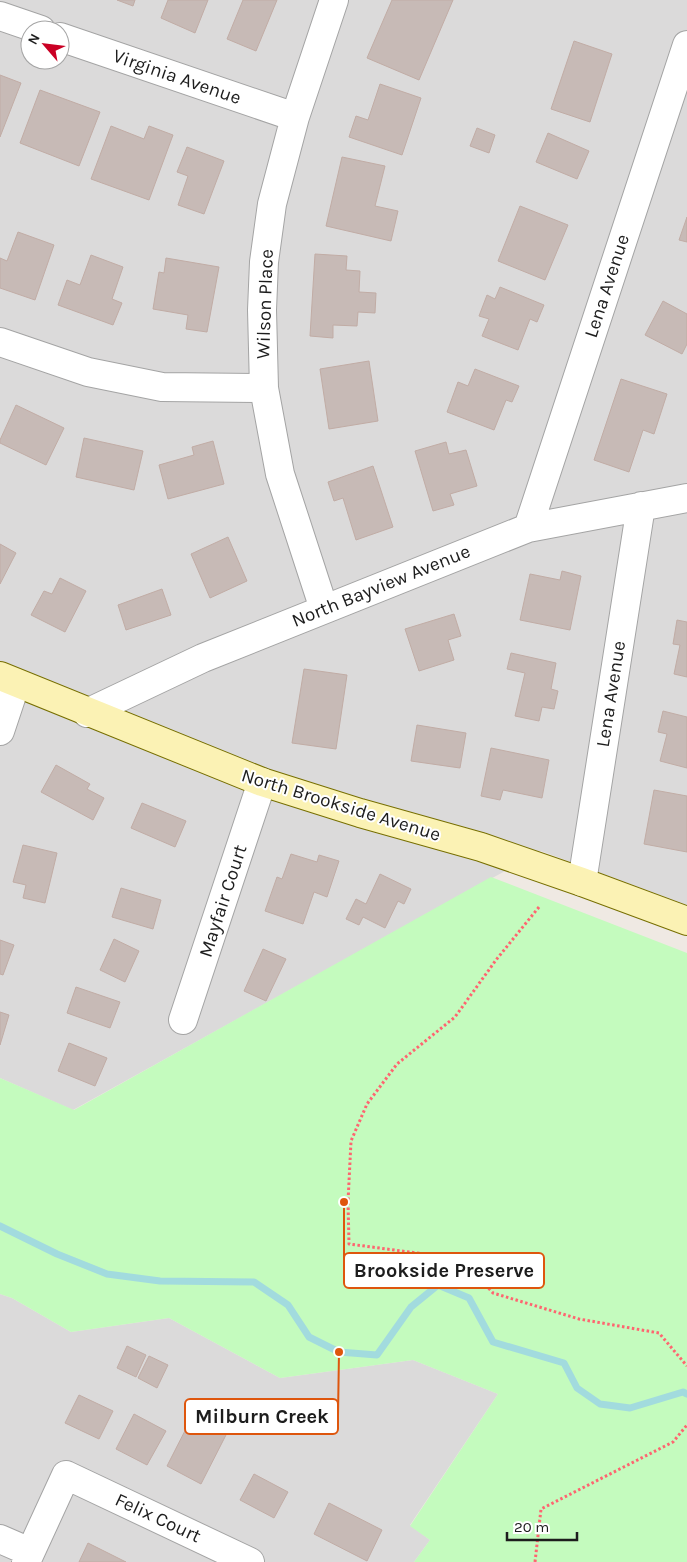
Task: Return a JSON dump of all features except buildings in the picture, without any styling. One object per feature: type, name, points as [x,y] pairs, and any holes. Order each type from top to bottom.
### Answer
[{"type":"main road","name":"North Brookside Avenue","points":[[8,679],[87,713],[262,782],[360,813],[481,847],[687,921]]},
{"type":"street","name":"Wilson Place","points":[[324,609],[280,474],[264,388],[262,310],[264,262],[272,204],[295,117],[334,0]]},
{"type":"street","points":[[0,16],[20,23]]},
{"type":"street","name":"Virginia Avenue","points":[[70,40],[295,117]]},
{"type":"street","name":"Lena Avenue","points":[[528,528],[687,45]]},
{"type":"street","points":[[0,342],[88,372],[162,387],[264,388]]},
{"type":"street","name":"North Bayview Avenue","points":[[87,713],[203,658],[528,528],[687,498]]},
{"type":"street","name":"Lena Avenue","points":[[582,882],[641,506]]},
{"type":"street","points":[[0,731],[8,679]]},
{"type":"street","name":"Mayfair Court","points":[[184,1020],[262,782]]},
{"type":"street","name":"Felix Court","points":[[28,1557],[66,1475],[250,1562]]},
{"type":"street","points":[[0,1539],[28,1557]]},
{"type":"path","points":[[539,907],[496,960],[455,1017],[397,1064],[367,1104],[351,1141],[348,1202],[349,1244],[462,1259],[493,1293],[579,1319],[659,1333],[687,1366]]},
{"type":"path","points":[[535,1562],[541,1509],[673,1442],[687,1425]]},
{"type":"shaded area","points":[[0,0],[687,0],[687,905],[541,851],[73,1110],[0,1078]]},
{"type":"shaded area","points":[[0,1294],[12,1298],[71,1332],[169,1318],[280,1378],[413,1360],[498,1394],[410,1525],[430,1540],[414,1562],[0,1562]]},
{"type":"green space","points":[[491,877],[687,953],[687,1562],[414,1562],[430,1540],[410,1526],[498,1394],[413,1360],[280,1378],[169,1318],[71,1332],[12,1298],[0,1294],[0,1078],[74,1110]]},
{"type":"waterway","points":[[0,1226],[57,1254],[107,1274],[160,1281],[254,1282],[288,1305],[309,1337],[339,1352],[377,1355],[411,1307],[438,1285],[469,1298],[493,1342],[564,1363],[577,1388],[600,1404],[630,1408],[683,1392],[687,1394]]},
{"type":"place","name":"Brookside Preserve","points":[[344,1202]]},
{"type":"place","name":"Milburn Creek","points":[[339,1352]]}]
